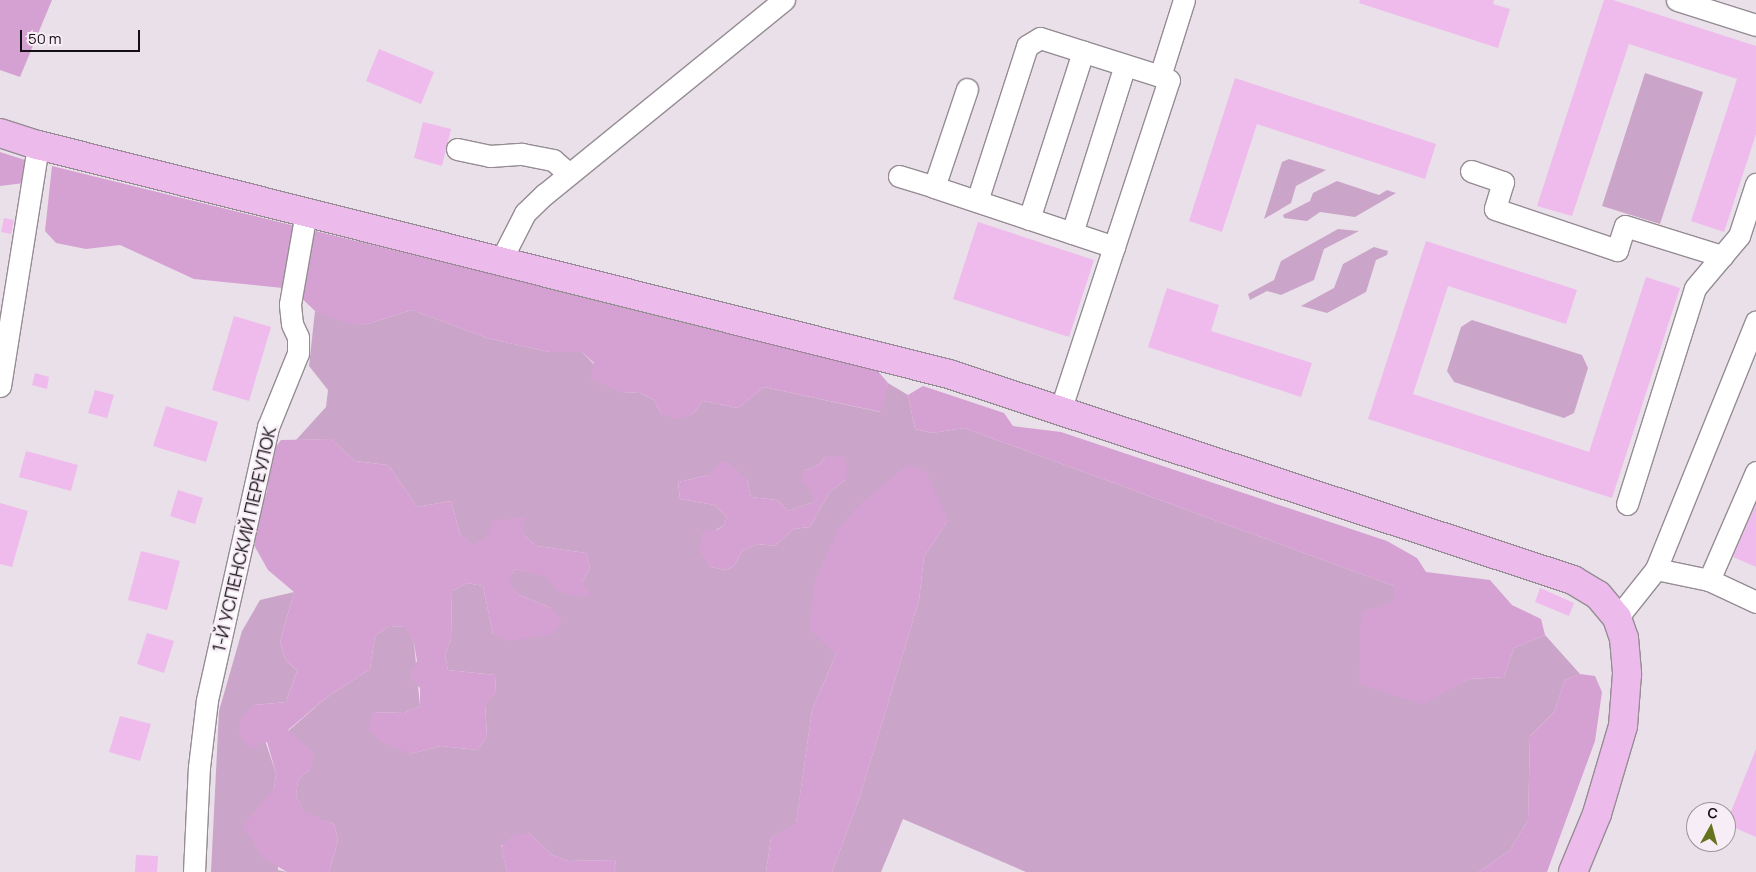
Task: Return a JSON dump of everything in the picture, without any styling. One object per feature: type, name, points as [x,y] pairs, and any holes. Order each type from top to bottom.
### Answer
[{"type":"main road","points":[[0,133],[38,145],[870,352],[1060,411],[1573,580],[1598,595],[1617,618],[1624,638],[1627,674],[1623,726],[1598,814],[1573,872]]},
{"type":"street","points":[[501,260],[511,236],[525,213],[569,174],[784,0]]},
{"type":"street","points":[[1160,76],[1184,0]]},
{"type":"street","points":[[1677,0],[1756,25]]},
{"type":"street","points":[[977,201],[1027,46],[1040,38],[1170,80],[1060,411]]},
{"type":"street","points":[[1029,218],[1083,52]]},
{"type":"street","points":[[1072,233],[1125,65]]},
{"type":"street","points":[[934,187],[967,89]]},
{"type":"street","points":[[0,386],[38,145]]},
{"type":"street","points":[[457,149],[490,156],[522,154],[552,160],[569,174]]},
{"type":"street","points":[[1471,171],[1503,182],[1495,209],[1617,250],[1625,226],[1722,256]]},
{"type":"street","points":[[899,176],[1114,247]]},
{"type":"street","points":[[1627,504],[1695,288],[1739,236],[1756,184]]},
{"type":"street","name":"1-Й УСПЕНСКИЙ ПЕРЕУЛОК","points":[[194,872],[199,767],[207,700],[268,427],[298,353],[298,337],[292,324],[290,304],[306,212]]},
{"type":"street","points":[[1617,618],[1656,569],[1756,321]]},
{"type":"street","points":[[1709,580],[1756,472]]},
{"type":"street","points":[[1656,569],[1709,580],[1756,602]]},
{"type":"shaded area","points":[[0,0],[52,0],[20,77],[0,70]]},
{"type":"shaded area","points":[[1645,73],[1703,92],[1660,224],[1602,206]]},
{"type":"shaded area","points":[[0,152],[25,160],[24,183],[0,186]]},
{"type":"shaded area","points":[[1289,159],[1326,170],[1296,186],[1291,203],[1264,219],[1282,162]]},
{"type":"shaded area","points":[[52,166],[876,369],[888,383],[885,399],[881,412],[764,387],[738,408],[703,401],[692,415],[676,419],[661,414],[654,400],[640,393],[621,392],[591,379],[594,363],[582,352],[549,352],[487,338],[412,310],[364,325],[347,323],[315,311],[292,289],[194,279],[120,245],[86,249],[56,243],[45,231]]},
{"type":"shaded area","points":[[1337,181],[1379,195],[1387,190],[1396,193],[1355,217],[1320,212],[1307,221],[1284,218],[1283,215],[1310,201],[1313,193]]},
{"type":"shaded area","points":[[1338,229],[1359,231],[1324,249],[1314,280],[1281,295],[1267,291],[1250,300],[1248,294],[1274,280],[1281,261]]},
{"type":"shaded area","points":[[1374,247],[1388,251],[1387,255],[1376,260],[1366,292],[1327,313],[1301,306],[1334,288],[1343,264]]},
{"type":"shaded area","points":[[412,310],[487,338],[549,352],[582,352],[621,392],[640,393],[654,400],[661,414],[692,415],[703,401],[738,408],[764,387],[880,412],[888,383],[908,395],[915,429],[932,433],[964,428],[1394,586],[1394,602],[1453,687],[1469,679],[1504,677],[1514,648],[1545,635],[1580,674],[1565,680],[1554,712],[1530,736],[1528,820],[1510,850],[1479,872],[1026,872],[903,819],[881,872],[832,872],[860,796],[919,600],[924,557],[948,520],[836,654],[812,710],[796,824],[771,838],[766,872],[614,872],[616,860],[568,861],[552,855],[529,833],[501,846],[507,872],[329,872],[338,840],[334,824],[304,813],[296,796],[298,780],[310,769],[288,731],[326,698],[370,669],[375,636],[389,626],[406,627],[414,643],[420,706],[404,713],[372,712],[410,754],[441,746],[477,750],[487,737],[485,704],[496,692],[495,675],[448,670],[445,655],[451,639],[452,591],[467,583],[483,586],[493,635],[551,608],[519,595],[508,584],[514,569],[582,582],[590,568],[586,553],[537,546],[523,535],[487,537],[473,546],[460,534],[451,501],[417,507],[388,465],[355,461],[331,439],[296,440],[326,407],[328,390],[309,366],[315,311],[364,325]],"holes":[[[825,457],[845,480],[830,492],[810,527],[793,529],[775,546],[757,544],[742,551],[734,566],[726,570],[710,567],[709,530],[716,530],[724,525],[727,517],[715,505],[680,499],[678,482],[709,475],[747,480],[751,497],[777,500],[788,511],[813,502],[813,492],[804,471],[820,464]]]},
{"type":"shaded area","points":[[1472,320],[1582,355],[1588,368],[1574,413],[1564,418],[1454,382],[1447,371],[1461,327]]},
{"type":"shaded area","points":[[923,386],[1004,413],[1013,426],[1061,432],[1387,541],[1417,558],[1426,572],[1490,580],[1512,605],[1541,619],[1545,635],[1514,648],[1504,677],[1469,679],[1423,704],[1359,684],[1361,612],[1394,602],[1394,586],[964,428],[932,433],[915,429],[908,395]]},
{"type":"shaded area","points":[[331,439],[355,461],[388,465],[417,507],[451,501],[460,534],[473,545],[487,537],[493,521],[524,517],[523,535],[537,546],[586,553],[590,568],[582,582],[591,596],[574,596],[557,591],[547,577],[514,569],[509,584],[519,595],[551,608],[562,621],[553,634],[510,641],[493,635],[483,586],[467,583],[452,591],[451,639],[445,655],[448,670],[495,675],[496,692],[485,705],[487,737],[477,750],[441,746],[410,754],[380,741],[368,729],[372,712],[404,713],[420,706],[420,688],[409,676],[417,661],[414,643],[405,627],[389,626],[375,636],[370,669],[326,698],[288,730],[314,753],[310,769],[298,780],[296,796],[304,812],[334,824],[338,840],[329,872],[287,872],[263,858],[243,826],[274,789],[276,773],[267,742],[250,748],[239,735],[241,718],[253,705],[286,702],[297,671],[285,659],[280,642],[294,592],[268,570],[251,540],[267,491],[270,454],[281,440]]},
{"type":"shaded area","points":[[843,456],[848,472],[845,480],[830,492],[810,527],[793,529],[775,546],[757,544],[742,551],[734,566],[726,570],[710,567],[700,552],[701,534],[709,530],[717,530],[724,525],[727,517],[715,505],[680,499],[678,482],[709,475],[721,462],[729,463],[747,480],[751,497],[777,500],[788,511],[813,502],[813,492],[801,480],[804,471],[820,464],[825,457]]},
{"type":"shaded area","points":[[908,465],[926,472],[948,520],[924,557],[919,600],[860,796],[832,872],[766,872],[771,838],[796,823],[812,710],[836,654],[809,629],[815,581],[839,528],[861,503]]},
{"type":"shaded area","points":[[294,592],[280,642],[285,659],[297,671],[286,702],[253,705],[276,773],[274,789],[278,870],[287,872],[211,872],[219,711],[242,631],[260,600]]},
{"type":"shaded area","points":[[1580,674],[1595,676],[1602,692],[1595,741],[1547,872],[1479,872],[1510,850],[1528,820],[1530,736],[1554,712],[1565,680]]},
{"type":"shaded area","points":[[529,833],[552,855],[568,861],[616,860],[614,872],[507,872],[501,847],[513,835]]},
{"type":"building","points":[[1360,0],[1494,0],[1493,4],[1510,9],[1498,48],[1359,3]]},
{"type":"building","points":[[1604,0],[1613,0],[1756,46],[1756,134],[1724,232],[1691,221],[1737,79],[1629,44],[1572,216],[1537,206]]},
{"type":"building","points":[[379,49],[434,72],[421,104],[366,81]]},
{"type":"building","points":[[1235,78],[1436,144],[1425,179],[1257,124],[1222,232],[1189,221]]},
{"type":"building","points":[[423,122],[451,129],[442,166],[414,158]]},
{"type":"building","points":[[4,218],[14,220],[11,234],[1,232]]},
{"type":"building","points":[[978,222],[1094,260],[1069,337],[953,299]]},
{"type":"building","points":[[1426,241],[1577,290],[1566,324],[1448,286],[1413,394],[1589,452],[1646,277],[1680,288],[1612,498],[1368,419]]},
{"type":"building","points":[[1167,288],[1219,305],[1211,331],[1312,363],[1301,397],[1148,347]]},
{"type":"building","points":[[234,316],[271,327],[249,401],[212,390]]},
{"type":"building","points":[[35,373],[49,377],[47,389],[32,385]]},
{"type":"building","points":[[95,390],[114,395],[107,418],[88,413]]},
{"type":"building","points":[[166,406],[218,422],[206,462],[153,446]]},
{"type":"building","points":[[26,451],[78,465],[71,491],[19,477]]},
{"type":"building","points":[[178,490],[203,498],[195,524],[170,516]]},
{"type":"building","points":[[0,503],[28,511],[12,567],[0,564]]},
{"type":"building","points":[[1756,503],[1756,567],[1733,557]]},
{"type":"building","points":[[141,551],[180,561],[167,610],[128,600]]},
{"type":"building","points":[[1540,588],[1574,603],[1569,616],[1535,602]]},
{"type":"building","points":[[147,633],[174,641],[164,673],[137,664]]},
{"type":"building","points":[[120,716],[151,724],[140,761],[109,752]]},
{"type":"building","points":[[1756,749],[1756,837],[1736,828],[1735,802]]},
{"type":"building","points":[[136,855],[158,856],[157,872],[135,872]]}]
